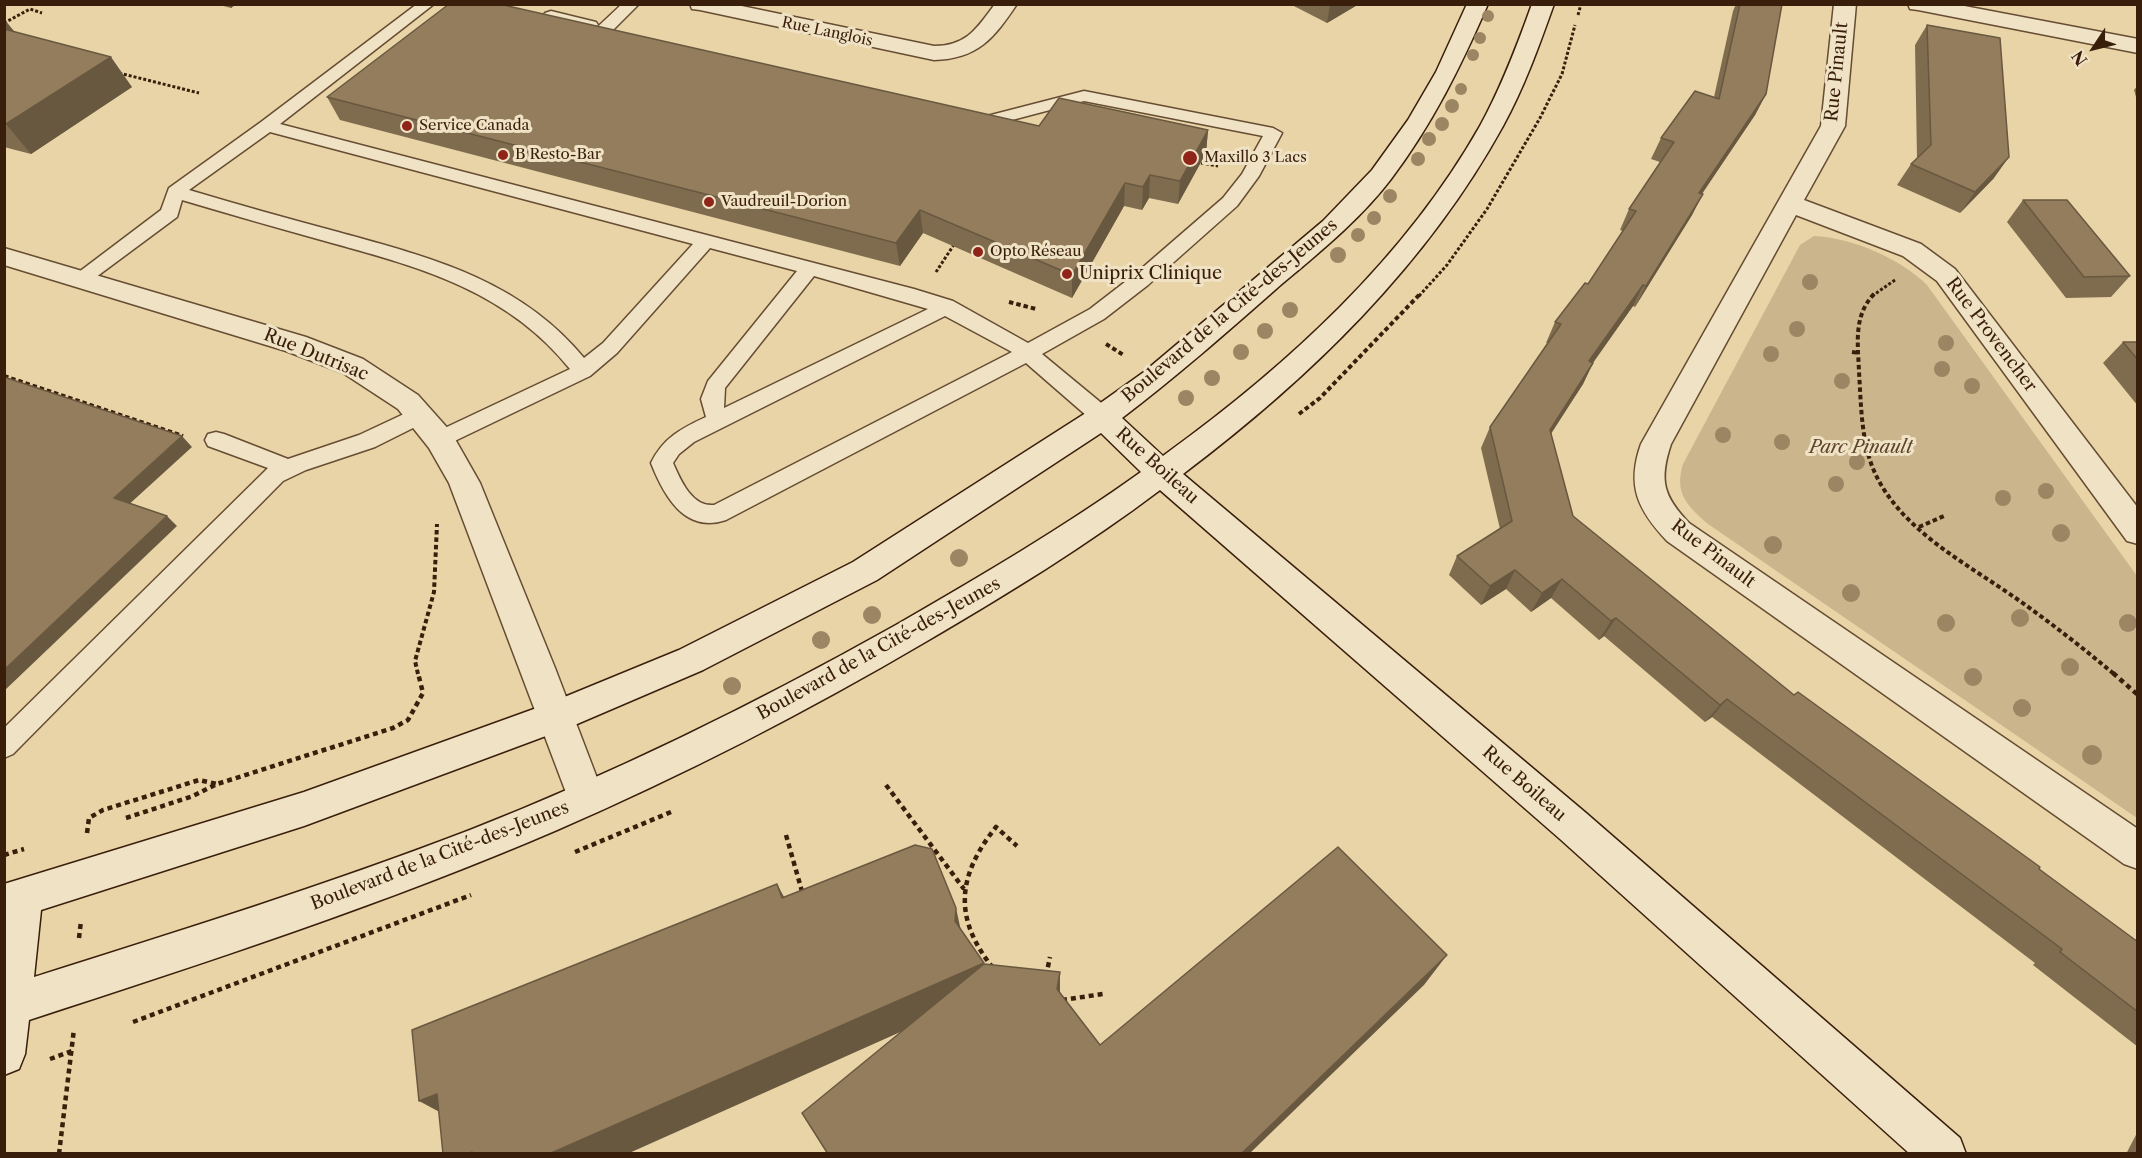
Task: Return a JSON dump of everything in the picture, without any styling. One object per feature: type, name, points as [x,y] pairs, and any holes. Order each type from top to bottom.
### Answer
[{"type":"street","name":"Rue Langlois","points":[[700,4],[916,51],[954,53],[978,40],[1007,4]]},
{"type":"street","name":"Boulevard de la Cité-des-Jeunes","points":[[14,900],[304,809],[557,716],[690,660],[865,572],[1103,417],[1154,379],[1265,286],[1358,200],[1381,175],[1434,96],[1479,4]]},
{"type":"street","name":"Boulevard de la Cité-des-Jeunes","points":[[7,1006],[302,909],[416,868],[586,799],[690,752],[905,637],[1066,541],[1162,474],[1229,423],[1298,362],[1359,301],[1408,246],[1452,188],[1490,128],[1511,87],[1543,4]]},
{"type":"street","name":"Rue Pinault","points":[[1845,4],[1833,126],[1656,444],[1649,461],[1647,480],[1652,498],[1664,518],[1686,537],[2138,851]]},
{"type":"street","points":[[1918,4],[2138,45]]},
{"type":"street","name":"Rue Provencher","points":[[1791,204],[1912,250],[1946,275],[2138,532]]},
{"type":"street","name":"Rue Dutrisac","points":[[4,256],[258,332],[345,363],[391,389],[431,427],[477,513],[557,716],[586,799]]},
{"type":"street","name":"Rue Boileau","points":[[1103,417],[1162,474],[1573,826],[1944,1154]]},
{"type":"street","points":[[4,1054],[14,900]]},
{"type":"lane","points":[[81,278],[170,213],[175,192],[267,126],[427,4]]},
{"type":"lane","points":[[630,46],[595,38],[632,4]]},
{"type":"lane","points":[[551,16],[605,29]]},
{"type":"lane","points":[[946,306],[928,318],[719,420],[674,446],[662,463],[687,506],[697,514],[707,517],[718,514],[1030,352],[1097,314],[1214,218],[1250,176],[1273,133],[1084,96],[993,120]]},
{"type":"lane","points":[[267,126],[810,268],[946,306],[996,330],[1030,352],[1066,381],[1103,417]]},
{"type":"lane","points":[[175,192],[459,275],[530,315],[567,349],[583,371]]},
{"type":"lane","points":[[4,747],[260,488],[286,468],[367,441],[431,427],[583,371],[610,348],[706,241]]},
{"type":"lane","points":[[719,420],[712,408],[711,396],[716,386],[810,268]]},
{"type":"lane","points":[[206,440],[270,459],[286,468]]},
{"type":"path","points":[[4,23],[30,9],[42,14]]},
{"type":"path","points":[[119,73],[199,93]]},
{"type":"path","points":[[1212,176],[1221,159]]},
{"type":"path","points":[[1201,163],[1218,165]]},
{"type":"path","points":[[931,280],[959,236]]},
{"type":"path","points":[[953,246],[962,248]]},
{"type":"path","points":[[1903,276],[1880,289],[1859,313],[1859,353],[1868,455],[1881,484],[1903,513],[1959,560],[2072,640],[2138,695]]},
{"type":"path","points":[[1008,301],[1040,311]]},
{"type":"path","points":[[1104,342],[1131,360]]},
{"type":"path","points":[[1852,352],[1859,353]]},
{"type":"path","points":[[4,376],[206,440]]},
{"type":"path","points":[[1919,527],[1944,516]]},
{"type":"path","points":[[118,821],[193,796],[217,784],[393,728],[408,720],[423,693],[415,661],[434,592]]},
{"type":"path","points":[[92,830],[87,832],[89,818],[103,810],[200,780],[217,784]]},
{"type":"path","points":[[886,785],[964,889]]},
{"type":"path","points":[[996,970],[972,940],[965,917],[964,889],[967,871],[983,841],[996,827],[1017,846]]},
{"type":"path","points":[[786,835],[804,898]]},
{"type":"path","points":[[928,860],[939,856]]},
{"type":"path","points":[[1046,978],[1050,957]]},
{"type":"path","points":[[1052,1000],[1073,1000],[1102,994]]},
{"type":"path","points":[[59,1154],[72,1051]]},
{"type":"green space","name":"Parc Pinault","points":[[1814,236],[1844,241],[1875,251],[1903,266],[1927,285],[2137,576],[2137,818],[1708,524],[1688,505],[1684,498],[1680,483],[1683,464],[1800,245]]},
{"type":"building","points":[[449,4],[499,4],[1039,126],[1059,98],[1208,130],[1180,181],[1150,175],[1143,187],[1125,183],[1072,275],[920,210],[896,243],[327,97]]},
{"type":"building","points":[[1740,4],[1782,4],[1766,94],[1699,193],[1703,194],[1646,286],[1643,285],[1589,361],[1593,363],[1550,430],[1573,516],[1794,695],[1798,692],[2040,867],[2039,869],[2138,942],[2138,1012],[2060,952],[2062,949],[1727,699],[1720,705],[1616,618],[1611,621],[1562,579],[1542,593],[1515,570],[1490,586],[1457,556],[1512,521],[1490,427],[1561,324],[1555,322],[1585,283],[1588,284],[1636,211],[1629,209],[1674,142],[1661,138],[1695,91],[1719,99]]},
{"type":"building","points":[[1927,25],[2000,38],[2009,157],[1975,192],[1911,164],[1931,145]]},
{"type":"building","points":[[4,29],[111,57],[4,124]]},
{"type":"building","points":[[2023,200],[2067,200],[2130,276],[2084,277]]},
{"type":"building","points":[[2123,342],[2138,342],[2138,360]]},
{"type":"building","points":[[4,377],[182,436],[114,498],[167,516],[4,670]]},
{"type":"building","points":[[915,845],[932,849],[956,908],[955,921],[984,963],[549,1154],[473,1154],[472,1152],[443,1154],[437,1094],[419,1101],[412,1030],[777,884],[782,898]]},
{"type":"building","points":[[1338,847],[1447,955],[1241,1154],[828,1154],[802,1113],[984,964],[1060,972],[1057,989],[1100,1045]]},
{"type":"place","name":"Service Canada","points":[[407,126]]},
{"type":"place","name":"B Resto-Bar","points":[[503,155]]},
{"type":"place","name":"Maxillo 3 Lacs","points":[[1190,158]]},
{"type":"place","name":"Vaudreuil-Dorion","points":[[709,202]]},
{"type":"place","name":"Opto Réseau","points":[[978,252]]},
{"type":"place","name":"Uniprix Clinique","points":[[1067,274]]}]
